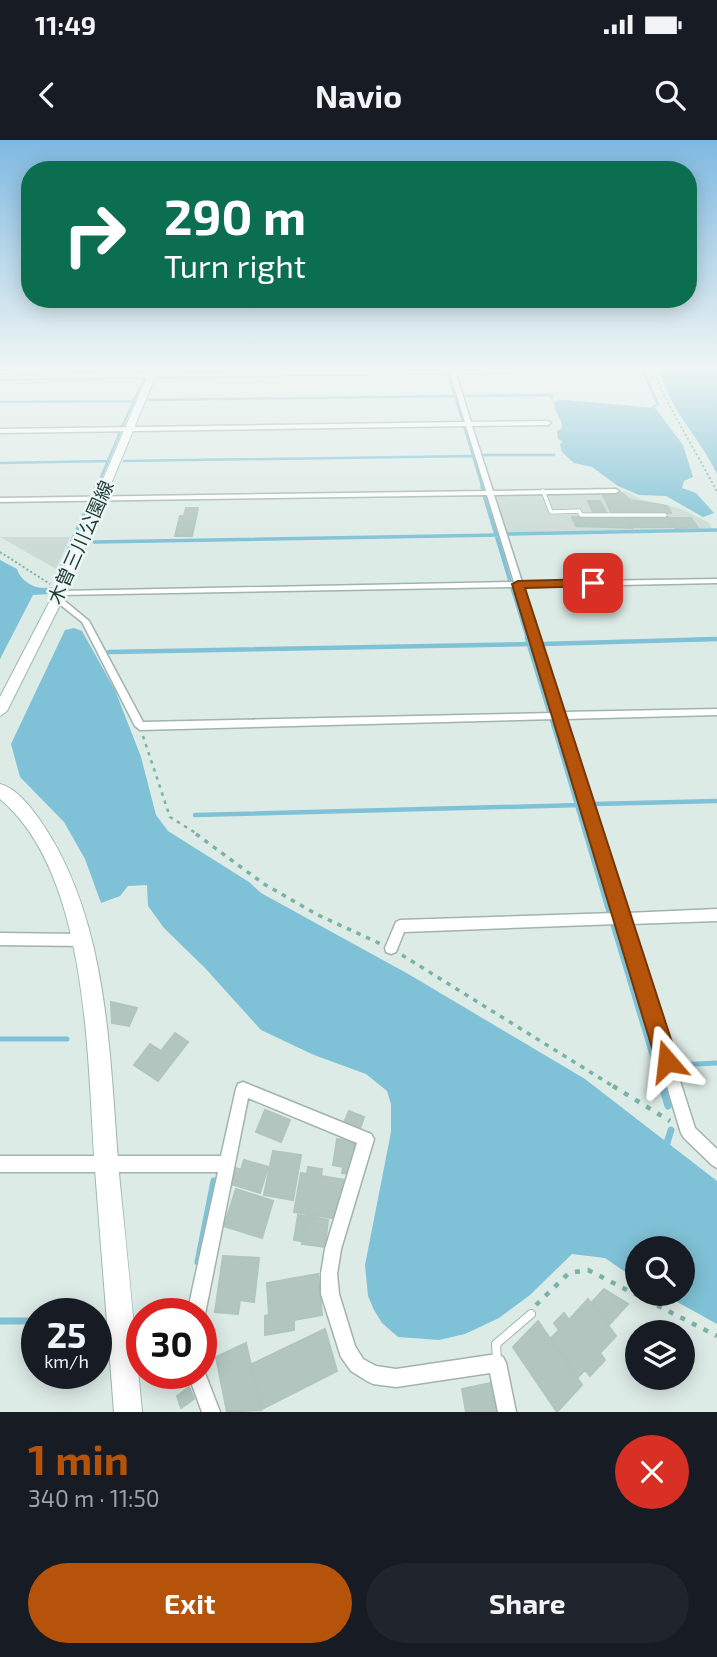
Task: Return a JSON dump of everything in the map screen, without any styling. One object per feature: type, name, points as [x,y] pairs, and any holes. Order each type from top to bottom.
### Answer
[{"type":"main road","name":"木曽三川公園線","points":[[0,711],[60,592],[130,429]]},
{"type":"main road","points":[[0,790],[23,812],[41,835],[73,903],[83,940],[95,1025],[128,1412]]},
{"type":"street","points":[[0,430],[83,429]]},
{"type":"street","points":[[470,429],[689,1133],[717,1160]]},
{"type":"street","points":[[0,500],[616,491]]},
{"type":"street","points":[[60,592],[717,581]]},
{"type":"street","points":[[60,592],[85,621],[140,726],[717,712]]},
{"type":"street","points":[[391,948],[400,926],[717,915]]},
{"type":"street","points":[[0,939],[83,940]]},
{"type":"street","points":[[199,1298],[243,1089],[366,1139],[333,1249],[329,1274],[330,1294],[348,1351],[357,1365],[373,1375],[396,1378],[498,1363],[507,1412]]},
{"type":"street","points":[[0,1164],[227,1164]]},
{"type":"street","points":[[203,1389],[211,1412]]},
{"type":"lane","points":[[543,491],[551,512],[579,511],[581,515],[665,515]]},
{"type":"lane","points":[[498,1363],[496,1344],[531,1314]]},
{"type":"path","points":[[683,429],[717,492]]},
{"type":"path","points":[[0,552],[60,592]]},
{"type":"path","points":[[531,1314],[539,1300],[569,1273],[588,1270],[717,1336]]},
{"type":"shaded area","points":[[627,492],[640,499],[679,508],[708,522],[713,530],[507,534],[494,495]]},
{"type":"shaded area","points":[[0,537],[70,537],[56,569]]},
{"type":"water","points":[[671,429],[683,445],[693,477],[684,481],[682,488],[696,493],[714,513],[703,517],[666,496],[639,495],[618,486],[592,467],[574,463],[562,452],[560,444],[563,442],[558,439],[557,431]]},
{"type":"water","points":[[690,429],[717,429],[717,474]]},
{"type":"water","points":[[0,560],[17,569],[22,578],[31,585],[52,587],[49,594],[33,595],[0,659]]},
{"type":"water","points":[[74,628],[82,631],[115,690],[141,757],[156,815],[168,831],[249,882],[261,893],[410,975],[585,1079],[717,1181],[717,1324],[684,1306],[695,1306],[695,1236],[625,1236],[625,1272],[605,1258],[572,1254],[530,1295],[499,1318],[465,1334],[439,1340],[398,1337],[382,1323],[368,1296],[365,1265],[391,1132],[391,1104],[387,1091],[366,1074],[314,1055],[261,1030],[205,968],[164,928],[148,906],[147,885],[128,886],[120,896],[101,903],[85,859],[64,822],[20,777],[11,744],[65,630]]},
{"type":"building","points":[[602,493],[622,493],[630,500],[667,506],[671,513],[612,514]]},
{"type":"building","points":[[588,501],[600,501],[606,512],[593,512]]},
{"type":"building","points":[[186,508],[198,508],[192,536],[175,536],[180,516],[184,516]]},
{"type":"building","points":[[572,517],[627,517],[632,528],[576,526]]},
{"type":"building","points":[[668,517],[674,527],[633,527],[628,518]]},
{"type":"building","points":[[669,518],[691,518],[698,528],[675,528]]},
{"type":"building","points":[[111,1002],[137,1008],[129,1026],[112,1023]]},
{"type":"building","points":[[175,1033],[188,1042],[158,1081],[134,1065],[150,1044],[161,1051]]},
{"type":"building","points":[[265,1110],[290,1120],[281,1142],[256,1132]]},
{"type":"building","points":[[349,1111],[364,1117],[359,1132],[343,1125]]},
{"type":"building","points":[[337,1139],[356,1141],[351,1174],[342,1173],[343,1167],[333,1165]]},
{"type":"building","points":[[273,1151],[301,1155],[293,1200],[264,1195]]},
{"type":"building","points":[[244,1160],[268,1167],[260,1193],[231,1184],[236,1168],[241,1170]]},
{"type":"building","points":[[308,1167],[322,1169],[321,1176],[346,1180],[338,1219],[294,1212],[301,1173],[307,1174]]},
{"type":"building","points":[[236,1189],[273,1201],[262,1238],[224,1226]]},
{"type":"building","points":[[298,1215],[305,1216],[301,1241],[294,1240]]},
{"type":"building","points":[[307,1216],[328,1220],[325,1247],[302,1244]]},
{"type":"building","points":[[223,1256],[259,1258],[254,1302],[240,1300],[238,1314],[217,1312]]},
{"type":"building","points":[[318,1274],[322,1315],[294,1320],[294,1330],[265,1335],[265,1316],[269,1315],[267,1283]]},
{"type":"building","points":[[604,1289],[625,1302],[626,1306],[609,1325],[592,1302]]},
{"type":"building","points":[[588,1299],[616,1336],[600,1353],[605,1360],[590,1376],[585,1370],[578,1377],[551,1338],[559,1330],[554,1323],[564,1313],[569,1320]]},
{"type":"building","points":[[538,1321],[582,1385],[557,1412],[513,1347]]},
{"type":"building","points":[[325,1329],[337,1371],[262,1409],[252,1364]]},
{"type":"building","points":[[246,1343],[261,1410],[227,1412],[217,1357]]},
{"type":"building","points":[[491,1383],[497,1412],[466,1412],[462,1389]]},
{"type":"building","points":[[190,1389],[194,1399],[181,1408],[177,1396]]},
{"type":"waterway","points":[[465,429],[473,456]]},
{"type":"waterway","points":[[108,461],[121,430]]},
{"type":"waterway","points":[[481,455],[554,455]]},
{"type":"waterway","points":[[124,461],[473,456]]},
{"type":"waterway","points":[[473,456],[483,489]]},
{"type":"waterway","points":[[0,463],[108,461]]},
{"type":"waterway","points":[[96,489],[108,461]]},
{"type":"waterway","points":[[92,497],[96,487]]},
{"type":"waterway","points":[[484,495],[496,535]]},
{"type":"waterway","points":[[71,543],[90,501]]},
{"type":"waterway","points":[[507,534],[717,530]]},
{"type":"waterway","points":[[94,542],[496,535]]},
{"type":"waterway","points":[[496,535],[510,581]]},
{"type":"waterway","points":[[56,581],[69,548]]},
{"type":"waterway","points":[[512,588],[528,640]]},
{"type":"waterway","points":[[527,638],[529,644]]},
{"type":"waterway","points":[[543,644],[717,639],[683,640]]},
{"type":"waterway","points":[[109,652],[529,644]]},
{"type":"waterway","points":[[529,644],[549,711]]},
{"type":"waterway","points":[[552,720],[577,805]]},
{"type":"waterway","points":[[594,804],[717,801]]},
{"type":"waterway","points":[[195,815],[577,805]]},
{"type":"waterway","points":[[577,805],[586,835]]},
{"type":"waterway","points":[[586,834],[609,912]]},
{"type":"waterway","points":[[613,925],[662,1088]]},
{"type":"waterway","points":[[0,1039],[67,1039]]},
{"type":"waterway","points":[[677,1065],[717,1063]]},
{"type":"waterway","points":[[662,1086],[668,1106]]},
{"type":"waterway","points":[[667,1143],[671,1130]]},
{"type":"waterway","points":[[198,1262],[214,1181]]},
{"type":"waterway","points":[[0,1321],[21,1321]]},
{"type":"route","points":[[593,583],[518,584],[667,1061]]}]
